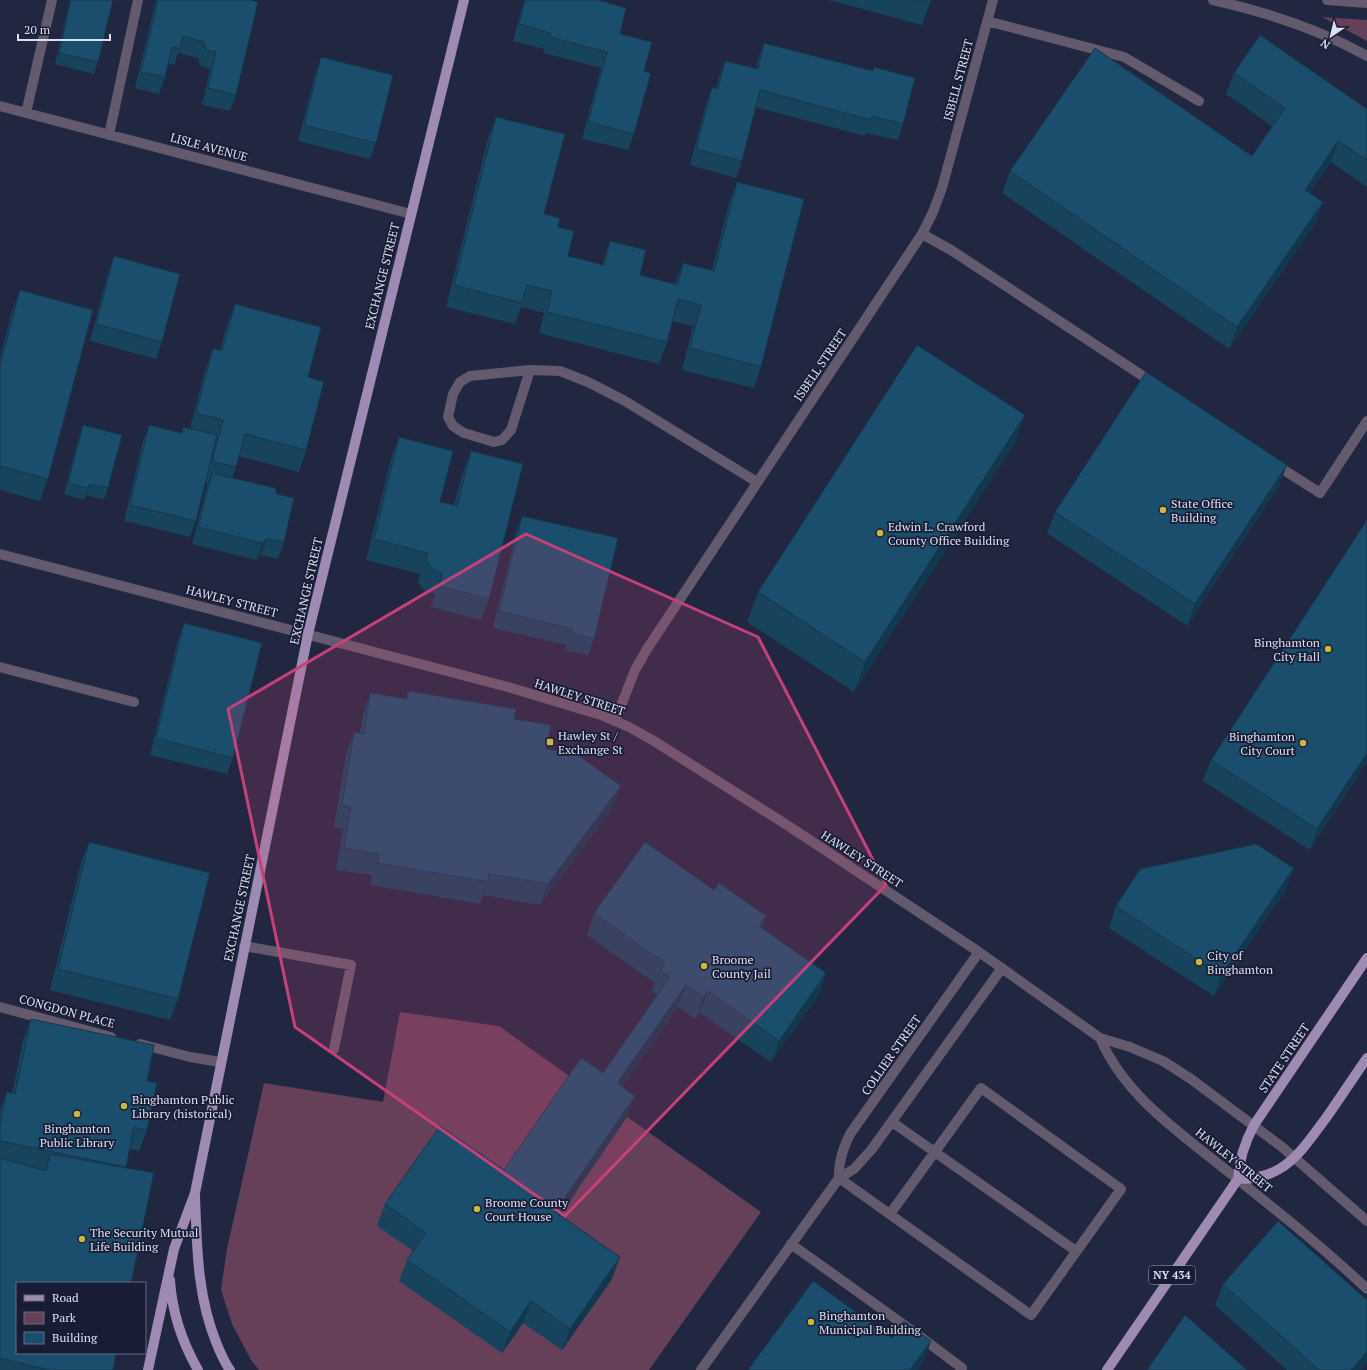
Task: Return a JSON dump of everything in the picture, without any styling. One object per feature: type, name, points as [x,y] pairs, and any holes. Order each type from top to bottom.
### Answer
[{"type":"main road","name":"EXCHANGE STREET","points":[[148,1370],[171,1262],[178,1237],[195,1193],[220,1062],[308,634],[464,0]]},
{"type":"main road","name":"STATE STREET","points":[[1107,1370],[1238,1180],[1238,1167],[1241,1156],[1254,1125],[1367,958]]},
{"type":"main road","points":[[1238,1180],[1263,1177],[1284,1166],[1295,1158],[1313,1136],[1367,1058]]},
{"type":"main road","name":"EXCHANGE STREET","points":[[195,1193],[198,1271],[201,1294],[209,1326],[218,1348],[230,1370]]},
{"type":"main road","name":"EXCHANGE STREET","points":[[171,1262],[171,1289],[178,1323],[181,1335],[198,1370]]},
{"type":"street","points":[[26,113],[52,0]]},
{"type":"street","points":[[108,135],[138,0]]},
{"type":"street","name":"ISBELL STREET","points":[[616,721],[640,659],[922,234],[933,212],[942,188],[993,0]]},
{"type":"street","points":[[1213,0],[1236,5],[1324,34],[1367,56]]},
{"type":"street","points":[[1327,0],[1367,3]]},
{"type":"street","points":[[987,21],[1124,57],[1199,101]]},
{"type":"street","name":"LISLE AVENUE","points":[[0,106],[411,214]]},
{"type":"street","points":[[922,234],[951,250],[1166,392]]},
{"type":"street","points":[[530,370],[511,430],[502,440],[494,442],[464,433],[453,426],[448,417],[453,394],[460,382],[470,376],[530,370],[560,371],[588,382],[625,401],[757,482]]},
{"type":"street","points":[[1266,458],[1320,493],[1367,421]]},
{"type":"street","name":"HAWLEY STREET","points":[[0,554],[508,687],[616,721],[654,741],[758,806],[979,952],[1100,1038],[1130,1047],[1162,1061],[1191,1079],[1254,1125],[1295,1158],[1367,1221]]},
{"type":"street","points":[[0,667],[134,702]]},
{"type":"street","points":[[244,946],[351,965],[334,1050]]},
{"type":"street","name":"COLLIER STREET","points":[[839,1178],[838,1170],[843,1148],[850,1134],[979,952]]},
{"type":"street","points":[[701,1370],[839,1178],[854,1169],[866,1156],[1002,968]]},
{"type":"street","name":"CONGDON PLACE","points":[[0,1007],[119,1039]]},
{"type":"street","name":"HAWLEY STREET","points":[[1100,1038],[1105,1050],[1121,1076],[1144,1102],[1302,1231],[1367,1289]]},
{"type":"street","points":[[134,1042],[190,1057],[220,1062]]},
{"type":"street","points":[[839,1178],[1031,1315],[1121,1189],[981,1088],[890,1214]]},
{"type":"street","points":[[892,1122],[1076,1251]]},
{"type":"street","points":[[792,1244],[914,1332],[962,1368],[961,1370]]},
{"type":"highlighted area","points":[[526,534],[758,637],[886,885],[565,1216],[295,1027],[228,709]]},
{"type":"green space","points":[[1322,17],[1367,20],[1367,41]]},
{"type":"green space","points":[[400,1012],[499,1026],[761,1212],[649,1370],[259,1370],[251,1360],[232,1324],[221,1290],[227,1249],[264,1083],[383,1102]]},
{"type":"building","points":[[71,0],[113,0],[98,62],[59,53]]},
{"type":"building","points":[[158,0],[251,0],[258,2],[236,95],[208,88],[216,52],[206,50],[204,42],[183,36],[180,49],[172,47],[165,77],[141,72]]},
{"type":"building","points":[[525,0],[598,0],[626,8],[620,34],[652,42],[644,71],[651,73],[634,134],[588,122],[607,52],[550,37],[550,33],[519,24]]},
{"type":"building","points":[[918,0],[931,0],[930,3]]},
{"type":"building","points":[[1260,35],[1367,109],[1367,160],[1338,141],[1305,190],[1323,202],[1237,327],[1010,171],[1095,48],[1252,156],[1285,108],[1234,73]]},
{"type":"building","points":[[764,43],[873,71],[874,67],[915,78],[903,124],[872,116],[871,120],[760,90],[742,161],[696,149],[712,87],[718,89],[725,61],[758,69]]},
{"type":"building","points":[[321,57],[393,75],[376,143],[304,125]]},
{"type":"building","points":[[496,117],[565,134],[544,214],[560,218],[558,227],[574,231],[568,256],[604,265],[610,241],[646,250],[640,275],[678,285],[683,263],[714,271],[737,182],[804,199],[761,367],[690,348],[701,305],[678,299],[667,342],[547,312],[552,291],[527,285],[522,303],[454,285]]},
{"type":"building","points":[[114,256],[180,274],[162,342],[96,324]]},
{"type":"building","points":[[20,290],[93,310],[48,479],[0,466],[0,365]]},
{"type":"building","points":[[235,304],[321,327],[308,377],[324,382],[306,450],[245,434],[236,467],[212,461],[223,420],[196,413],[213,348],[222,351]]},
{"type":"building","name":"Edwin L. Crawford County Office Building","points":[[917,345],[1025,415],[865,662],[758,592]]},
{"type":"building","name":"State Office Building","points":[[1146,372],[1287,465],[1195,604],[1055,512]]},
{"type":"building","points":[[83,425],[122,435],[108,488],[89,484],[88,488],[68,483]]},
{"type":"building","points":[[149,425],[182,433],[183,427],[217,435],[196,521],[130,505]]},
{"type":"building","points":[[399,437],[453,451],[440,502],[457,506],[471,451],[523,464],[489,599],[439,586],[442,573],[433,570],[426,561],[428,553],[374,539]]},
{"type":"building","points":[[212,473],[275,488],[277,494],[294,498],[284,542],[267,539],[262,543],[198,527]]},
{"type":"building","points":[[522,516],[618,538],[594,639],[571,633],[572,629],[499,611]]},
{"type":"building","name":"Binghamton City Hall","points":[[1367,520],[1367,753],[1317,829],[1211,760]]},
{"type":"building","points":[[184,623],[262,643],[233,758],[156,738]]},
{"type":"building","points":[[408,691],[516,709],[514,719],[551,725],[546,749],[576,754],[621,786],[548,884],[489,874],[488,882],[378,863],[379,854],[344,848],[351,807],[342,805],[354,732],[364,734],[370,693],[407,699]]},
{"type":"building","points":[[89,842],[210,873],[178,999],[58,969]]},
{"type":"building","points":[[645,842],[714,890],[719,883],[766,916],[759,926],[826,973],[779,1041],[708,991],[703,997],[686,985],[617,1083],[635,1096],[555,1212],[620,1257],[570,1329],[531,1301],[510,1332],[407,1260],[426,1233],[385,1204],[440,1126],[504,1170],[581,1058],[603,1073],[670,977],[660,970],[665,963],[594,913]]},
{"type":"building","name":"City of Binghamton","points":[[1256,844],[1294,868],[1221,975],[1116,906],[1140,869]]},
{"type":"building","name":"Binghamton Public Library","points":[[31,1019],[154,1045],[147,1081],[157,1083],[147,1130],[134,1127],[126,1167],[0,1141],[0,1123],[7,1092],[15,1094]]},
{"type":"building","points":[[50,1154],[154,1173],[131,1282],[16,1282],[16,1354],[116,1354],[113,1370],[49,1370],[0,1358],[0,1158],[46,1171]]},
{"type":"building","points":[[1278,1221],[1367,1300],[1367,1352],[1351,1370],[1319,1370],[1223,1284]]},
{"type":"building","name":"Binghamton Municipal Building","points":[[813,1281],[892,1338],[904,1321],[931,1341],[910,1370],[748,1370]]},
{"type":"building","points":[[1185,1315],[1247,1370],[1147,1370]]},
{"type":"place","name":"State Office Building","points":[[1163,510]]},
{"type":"place","name":"Edwin L. Crawford County Office Building","points":[[880,533]]},
{"type":"place","name":"Binghamton City Hall","points":[[1328,649]]},
{"type":"place","name":"Hawley St / Exchange St","points":[[550,742]]},
{"type":"place","name":"Binghamton City Court","points":[[1303,743]]},
{"type":"place","name":"City of Binghamton","points":[[1199,962]]},
{"type":"place","name":"Broome County Jail","points":[[704,966]]},
{"type":"place","name":"Binghamton Public Library (historical)","points":[[124,1106]]},
{"type":"place","name":"Binghamton Public Library","points":[[77,1114]]},
{"type":"place","name":"Broome County Court House","points":[[477,1209]]},
{"type":"place","name":"The Security Mutual Life Building","points":[[82,1239]]},
{"type":"place","name":"Binghamton Municipal Building","points":[[811,1322]]}]
